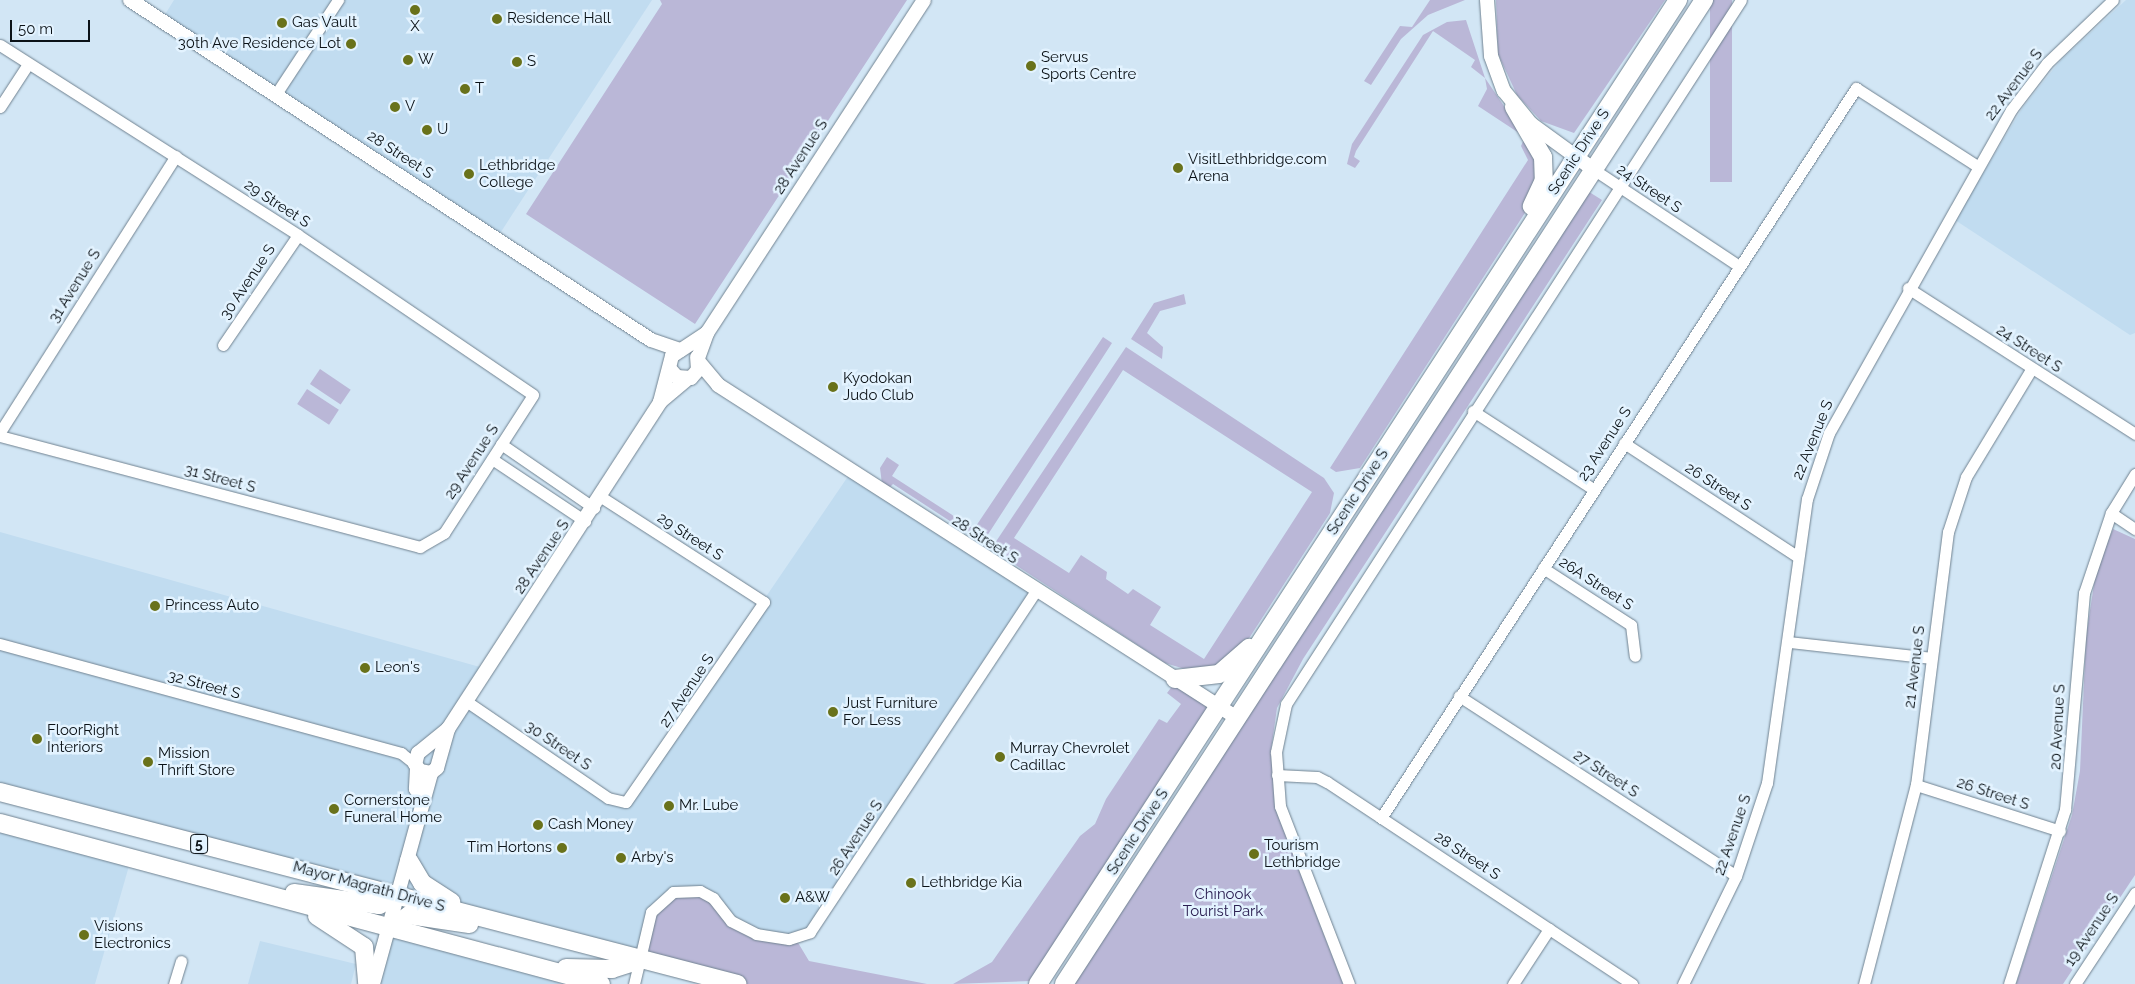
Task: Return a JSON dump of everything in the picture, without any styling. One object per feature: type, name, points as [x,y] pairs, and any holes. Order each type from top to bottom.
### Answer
[{"type":"main road","name":"Scenic Drive S","points":[[1038,984],[1272,627],[1457,336],[1678,0]]},
{"type":"main road","name":"Scenic Drive S","points":[[1064,984],[1704,0]]},
{"type":"main road","points":[[1457,336],[1544,180],[1543,157],[1514,107]]},
{"type":"main road","points":[[1175,679],[1224,672],[1272,627]]},
{"type":"main road","name":"Mayor Magrath Drive S","points":[[0,792],[737,984]]},
{"type":"main road","name":"5","points":[[0,823],[601,984]]},
{"type":"main road","points":[[409,861],[434,893],[497,922]]},
{"type":"main road","points":[[224,884],[379,904],[399,895]]},
{"type":"main road","points":[[1029,984],[1097,894]]},
{"type":"main road","points":[[290,902],[361,943],[368,957],[367,984]]},
{"type":"main road","points":[[390,928],[408,915],[548,936]]},
{"type":"main road","points":[[1070,984],[1086,950]]},
{"type":"main road","points":[[540,968],[612,969],[639,960]]},
{"type":"street","name":"28 Street S","points":[[130,0],[651,340]]},
{"type":"street","points":[[276,94],[338,0]]},
{"type":"street","name":"28 Avenue S","points":[[707,333],[924,0]]},
{"type":"street","points":[[1487,0],[1491,58],[1514,107],[1593,169]]},
{"type":"street","points":[[1349,984],[1298,862],[1280,806],[1277,775],[1280,727],[1300,676],[1741,0]]},
{"type":"street","name":"22 Avenue S","points":[[1684,984],[1736,876],[1767,783],[1789,642],[1797,556],[1807,499],[1829,433],[1908,288],[2011,110],[2047,63],[2113,0]]},
{"type":"street","name":"29 Street S","points":[[0,45],[298,235],[533,395]]},
{"type":"street","points":[[0,107],[28,64]]},
{"type":"street","name":"23 Avenue S","points":[[1381,818],[1738,266],[1856,88],[1977,166]]},
{"type":"street","name":"31 Avenue S","points":[[0,432],[176,156]]},
{"type":"street","name":"24 Street S","points":[[1593,169],[1738,266]]},
{"type":"street","name":"30 Avenue S","points":[[223,345],[298,235]]},
{"type":"street","name":"24 Street S","points":[[1908,288],[2135,434]]},
{"type":"street","points":[[660,402],[670,365],[682,350],[707,333]]},
{"type":"street","points":[[660,402],[689,379],[707,333]]},
{"type":"street","points":[[651,340],[682,350],[698,360],[718,385]]},
{"type":"street","points":[[651,340],[677,377],[718,385]]},
{"type":"street","name":"21 Avenue S","points":[[1864,984],[1916,785],[1948,532],[1966,477],[2032,368]]},
{"type":"street","name":"28 Street S","points":[[718,385],[1035,592],[1237,718]]},
{"type":"street","name":"29 Avenue S","points":[[433,543],[492,459],[533,395]]},
{"type":"street","name":"28 Avenue S","points":[[421,796],[416,789],[419,758],[448,729],[585,521],[660,402]]},
{"type":"street","points":[[1473,411],[1593,489]]},
{"type":"street","name":"31 Street S","points":[[0,436],[420,548],[433,543]]},
{"type":"street","name":"26 Street S","points":[[1624,443],[1797,556]]},
{"type":"street","name":"29 Street S","points":[[501,444],[764,602]]},
{"type":"street","points":[[492,459],[585,521]]},
{"type":"street","name":"20 Avenue S","points":[[2009,984],[2060,831],[2069,788],[2084,593],[2111,513],[2135,474]]},
{"type":"street","points":[[2111,513],[2135,529]]},
{"type":"street","name":"26A Street S","points":[[1543,568],[1631,625],[1635,656]]},
{"type":"street","name":"26 Avenue S","points":[[634,984],[651,912],[661,900],[684,890],[713,898],[742,929],[778,939],[810,932],[1035,592]]},
{"type":"street","name":"27 Avenue S","points":[[634,796],[764,602]]},
{"type":"street","points":[[1789,642],[1931,658]]},
{"type":"street","name":"32 Street S","points":[[0,644],[401,754],[404,750],[419,758]]},
{"type":"street","name":"27 Street S","points":[[1460,696],[1736,876]]},
{"type":"street","name":"30 Street S","points":[[466,701],[608,798],[626,802],[634,796]]},
{"type":"street","name":"28 Avenue S","points":[[373,984],[409,861],[421,796],[431,773],[437,768],[448,729]]},
{"type":"street","points":[[419,758],[439,756]]},
{"type":"street","points":[[419,758],[431,773]]},
{"type":"street","name":"28 Street S","points":[[1277,775],[1318,777],[1632,984]]},
{"type":"street","name":"26 Street S","points":[[1916,785],[2060,831]]},
{"type":"street","name":"19 Avenue S","points":[[2075,984],[2131,908],[2135,893]]},
{"type":"street","points":[[1512,984],[1549,929]]},
{"type":"street","points":[[174,984],[181,961]]},
{"type":"shaded area","name":"Lethbridge College","points":[[174,0],[652,0],[497,238],[161,21]]},
{"type":"shaded area","points":[[2126,0],[2135,0],[2135,333],[2130,335],[1955,220],[2023,107],[2061,60]]},
{"type":"shaded area","points":[[851,472],[1035,592],[810,932],[639,960],[0,791],[0,532],[487,669],[466,701],[608,798],[626,802]]},
{"type":"shaded area","points":[[0,823],[131,859],[95,984],[0,984]]},
{"type":"shaded area","points":[[390,928],[600,984],[373,984]]},
{"type":"shaded area","points":[[260,941],[356,964],[351,984],[248,984]]},
{"type":"green space","points":[[660,0],[907,0],[695,324],[526,214],[662,4]]},
{"type":"green space","points":[[1430,0],[1465,0],[1428,15],[1401,39],[1371,85],[1364,81],[1400,26],[1412,27]]},
{"type":"green space","points":[[1496,0],[1665,0],[1574,133],[1541,121],[1517,95],[1498,54]]},
{"type":"green space","points":[[1710,0],[1732,0],[1732,182],[1710,182]]},
{"type":"green space","points":[[1466,20],[1485,78],[1471,67],[1475,60],[1433,31],[1356,151],[1354,157],[1360,161],[1355,168],[1347,164],[1352,144],[1423,35],[1447,22]]},
{"type":"green space","points":[[1485,78],[1525,137],[1478,106],[1487,89]]},
{"type":"green space","points":[[1525,137],[1540,165],[1532,202],[1360,468],[1336,472],[1330,468],[1528,160],[1521,146]]},
{"type":"green space","name":"Chinook Tourist Park","points":[[1586,190],[1602,200],[1303,659],[1277,708],[1271,750],[1275,808],[1343,984],[1074,984]]},
{"type":"green space","points":[[1184,294],[1186,304],[1160,311],[1147,333],[1163,347],[1162,359],[1131,339],[1154,303]]},
{"type":"green space","points":[[1103,337],[1112,343],[985,539],[979,540],[893,484],[889,488],[882,484],[880,468],[887,457],[899,465],[892,476],[974,529]]},
{"type":"green space","points":[[1126,347],[1324,478],[1334,493],[1330,513],[1244,646],[1233,660],[1198,673],[1165,663],[996,552],[995,543]],"holes":[[[1123,370],[1312,492],[1204,659],[1150,625],[1161,607],[1133,589],[1128,594],[1106,579],[1107,572],[1081,555],[1069,573],[1014,538]]]},
{"type":"green space","points":[[320,369],[351,390],[341,405],[310,384]]},
{"type":"green space","points":[[307,389],[339,410],[329,425],[297,404]]},
{"type":"green space","points":[[2113,529],[2135,539],[2135,875],[2063,984],[2016,984],[2072,815],[2080,771],[2086,637],[2096,571]]},
{"type":"green space","points":[[1177,680],[1220,707],[1031,981],[953,984],[992,962],[1080,836],[1095,824],[1106,799],[1159,719],[1167,723],[1181,704],[1167,693]]},
{"type":"green space","points":[[700,891],[731,921],[797,941],[809,961],[927,984],[737,984],[639,960],[661,900]]},
{"type":"place","name":"X","points":[[415,10]]},
{"type":"place","name":"Residence Hall","points":[[497,19]]},
{"type":"place","name":"Gas Vault","points":[[282,23]]},
{"type":"place","name":"30th Ave Residence Lot","points":[[351,44]]},
{"type":"place","name":"W","points":[[408,60]]},
{"type":"place","name":"S","points":[[517,62]]},
{"type":"place","name":"Servus Sports Centre","points":[[1031,66]]},
{"type":"place","name":"T","points":[[465,89]]},
{"type":"place","name":"V","points":[[395,107]]},
{"type":"place","name":"U","points":[[427,130]]},
{"type":"place","name":"VisitLethbridge.com Arena","points":[[1178,168]]},
{"type":"place","name":"Lethbridge College","points":[[469,174]]},
{"type":"place","name":"Kyodokan Judo Club","points":[[833,387]]},
{"type":"place","name":"Princess Auto","points":[[155,606]]},
{"type":"place","name":"Leon's","points":[[365,668]]},
{"type":"place","name":"Just Furniture For Less","points":[[833,712]]},
{"type":"place","name":"FloorRight Interiors","points":[[37,739]]},
{"type":"place","name":"Murray Chevrolet Cadillac","points":[[1000,757]]},
{"type":"place","name":"Mission Thrift Store","points":[[148,762]]},
{"type":"place","name":"Mr. Lube","points":[[669,806]]},
{"type":"place","name":"Cornerstone Funeral Home","points":[[334,809]]},
{"type":"place","name":"Cash Money","points":[[538,825]]},
{"type":"place","name":"Tim Hortons","points":[[562,848]]},
{"type":"place","name":"Tourism Lethbridge","points":[[1254,854]]},
{"type":"place","name":"Arby's","points":[[621,858]]},
{"type":"place","name":"Lethbridge Kia","points":[[911,883]]},
{"type":"place","name":"A&W","points":[[785,898]]},
{"type":"place","name":"Visions Electronics","points":[[84,935]]}]
